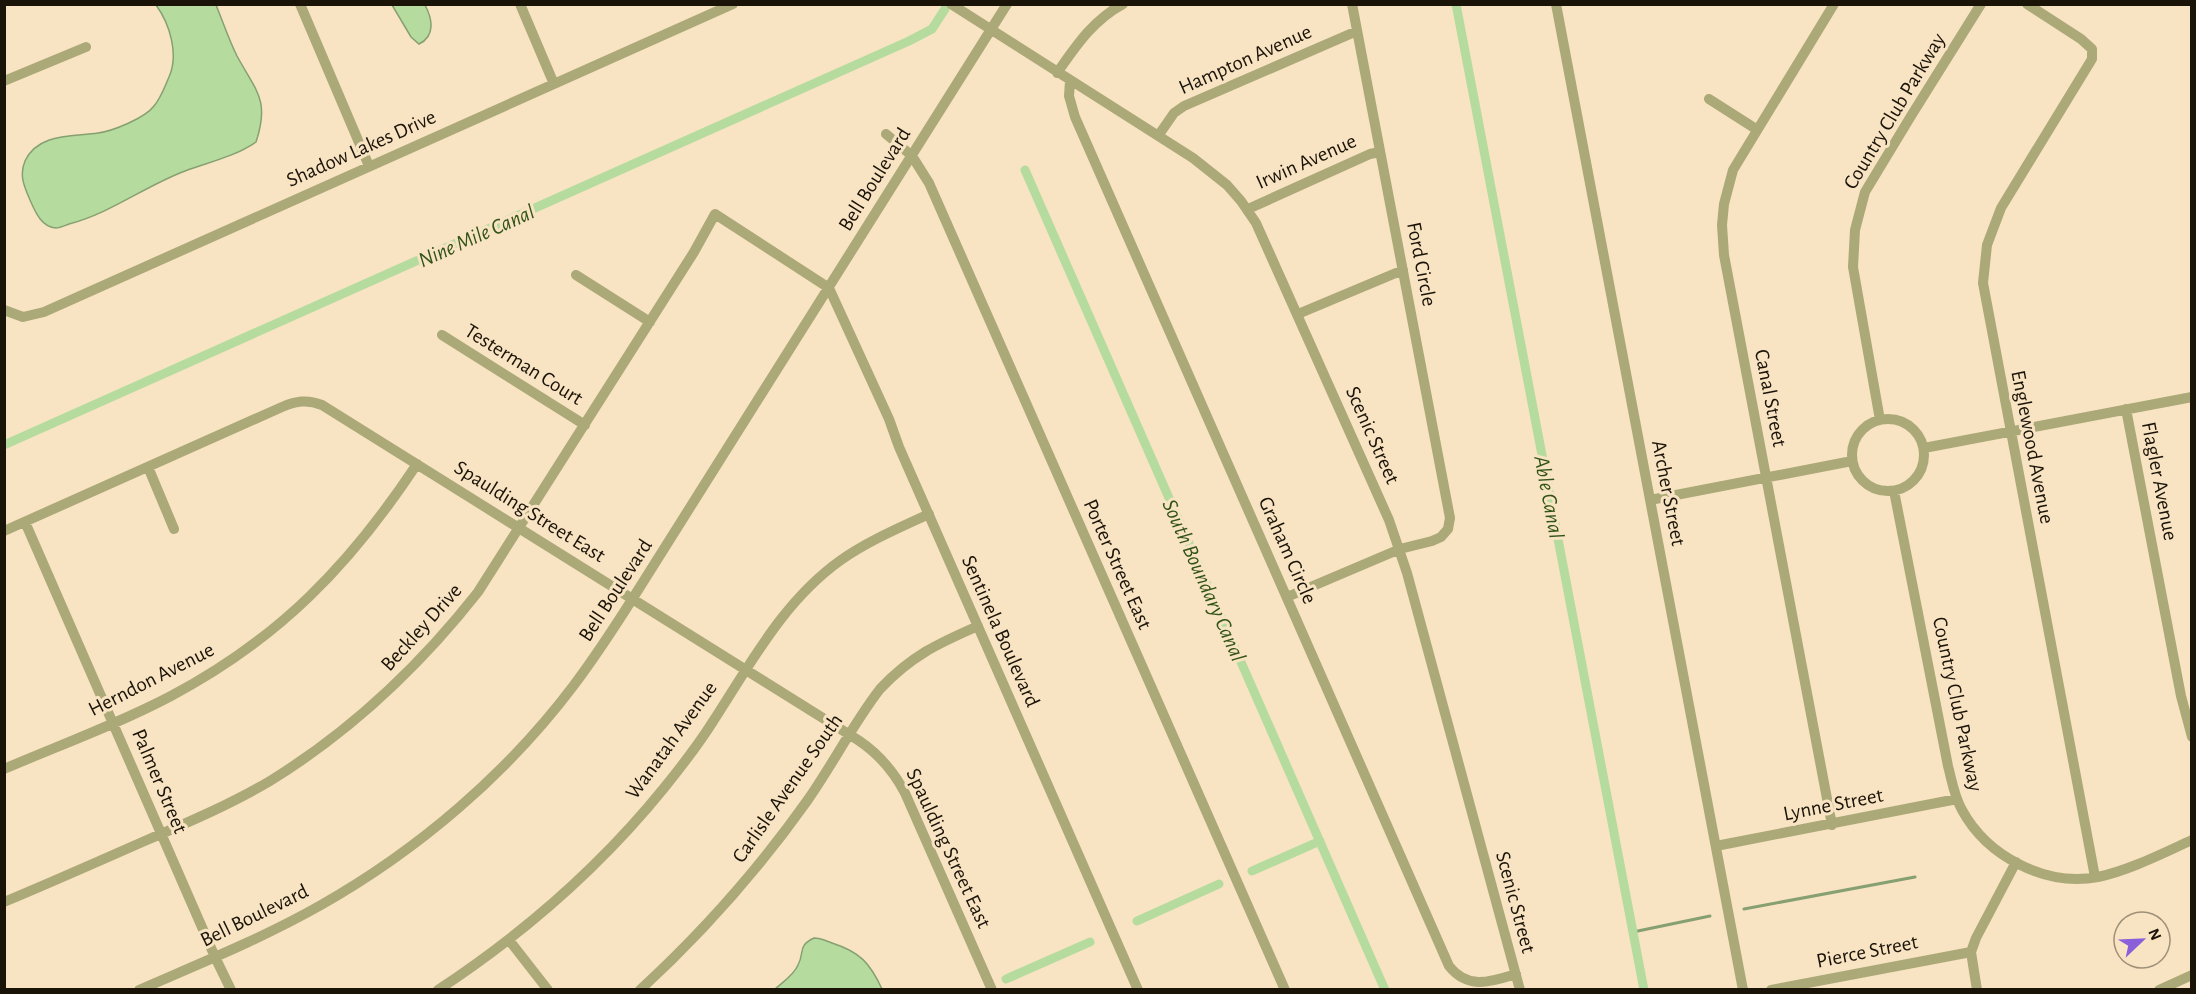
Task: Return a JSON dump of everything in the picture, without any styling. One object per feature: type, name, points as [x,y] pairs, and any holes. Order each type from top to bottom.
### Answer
[{"type":"street","points":[[300,4],[369,166]]},
{"type":"street","points":[[520,4],[554,84]]},
{"type":"street","name":"Shadow Lakes Drive","points":[[4,310],[23,317],[44,312],[733,4]]},
{"type":"street","points":[[951,4],[991,30]]},
{"type":"street","name":"Bell Boulevard","points":[[139,990],[284,925],[359,882],[417,841],[463,804],[551,714],[594,658],[633,598],[1007,4]]},
{"type":"street","points":[[1057,73],[1089,30],[1108,13],[1123,4]]},
{"type":"street","name":"Ford Circle","points":[[1352,4],[1450,518],[1446,531],[1441,537],[1432,542],[1400,549]]},
{"type":"street","name":"Archer Street","points":[[1556,4],[1743,990]]},
{"type":"street","name":"Canal Street","points":[[1832,825],[1724,255],[1722,225],[1729,181],[1738,159],[1834,4]]},
{"type":"street","name":"Country Club Parkway","points":[[1880,420],[1853,267],[1853,244],[1857,217],[1871,180],[1981,4]]},
{"type":"street","name":"Englewood Avenue","points":[[2027,4],[2081,39],[2091,49],[2092,59],[1995,220],[1987,245],[1983,283],[2095,877]]},
{"type":"street","name":"Scenic Street","points":[[991,30],[1210,171],[1227,185],[1248,209],[1271,252],[1400,549],[1520,990]]},
{"type":"street","name":"Hampton Avenue","points":[[1158,136],[1174,113],[1184,106],[1357,30]]},
{"type":"street","points":[[4,81],[86,47]]},
{"type":"street","name":"Graham Circle","points":[[1070,81],[1069,96],[1075,117],[1449,966],[1455,974],[1465,980],[1475,982],[1497,980],[1516,974]]},
{"type":"street","points":[[1709,99],[1756,129]]},
{"type":"street","name":"Porter Street East","points":[[886,134],[912,156],[934,193],[1285,990]]},
{"type":"street","name":"Irwin Avenue","points":[[1248,209],[1349,163],[1380,152]]},
{"type":"street","name":"Beckley Drive","points":[[4,902],[230,803],[268,782],[302,760],[397,684],[452,626],[478,592],[585,425],[715,214],[828,288]]},
{"type":"street","points":[[1298,314],[1403,270]]},
{"type":"street","points":[[576,275],[650,321]]},
{"type":"street","name":"Sentinela Boulevard","points":[[828,288],[889,419],[1138,990]]},
{"type":"street","name":"Testerman Court","points":[[442,335],[585,425]]},
{"type":"street","points":[[1924,448],[2192,397]]},
{"type":"street","name":"Spaulding Street East","points":[[4,531],[282,407],[302,401],[322,405],[633,598],[849,735],[882,759],[896,774],[992,990]]},
{"type":"street","name":"Flagler Avenue","points":[[2126,409],[2188,706],[2192,737]]},
{"type":"street","points":[[1892,419],[1903,422],[1920,437],[1924,448],[1921,471],[1905,487],[1894,491],[1872,488],[1856,472],[1852,461],[1855,440],[1862,430],[1880,420],[1892,419]]},
{"type":"street","points":[[1650,500],[1852,461]]},
{"type":"street","name":"Herndon Avenue","points":[[4,769],[170,696],[231,661],[288,618],[321,587],[373,528],[417,464]]},
{"type":"street","points":[[148,467],[174,529]]},
{"type":"street","name":"Country Club Parkway","points":[[1894,491],[1948,766],[1957,799],[1978,832],[2016,862],[2042,873],[2082,879],[2129,867],[2192,840]]},
{"type":"street","name":"Wanatah Avenue","points":[[438,990],[509,940],[560,897],[627,830],[688,757],[790,607],[822,575],[860,548],[929,514]]},
{"type":"street","name":"Palmer Street","points":[[25,522],[231,990]]},
{"type":"street","points":[[1287,597],[1400,549]]},
{"type":"street","name":"Carlisle Avenue South","points":[[639,990],[700,931],[765,857],[808,800],[880,689],[906,664],[928,649],[978,626]]},
{"type":"street","name":"Lynne Street","points":[[1716,846],[1957,799]]},
{"type":"street","points":[[1977,990],[1971,952],[2016,862]]},
{"type":"street","points":[[509,940],[548,990]]},
{"type":"street","name":"Pierce Street","points":[[1771,990],[1971,952]]},
{"type":"street","points":[[2159,990],[2192,975]]},
{"type":"shaded area","points":[[156,5],[216,5],[234,50],[259,96],[262,116],[256,142],[230,155],[170,177],[84,219],[59,228],[46,225],[39,218],[26,190],[22,176],[25,161],[38,145],[47,141],[112,130],[150,111],[161,96],[172,68],[173,59],[169,30]]},
{"type":"shaded area","points":[[392,5],[425,5],[431,26],[424,41],[419,44],[411,37]]},
{"type":"shaded area","points":[[814,938],[842,946],[857,955],[868,965],[882,989],[775,989],[794,972],[803,947]]},
{"type":"waterway","name":"Able Canal","points":[[1456,4],[1644,990]]},
{"type":"waterway","name":"Nine Mile Canal","points":[[4,445],[909,41],[932,29],[945,9]]},
{"type":"waterway","name":"South Boundary Canal","points":[[1025,170],[1385,990]]},
{"type":"waterway","points":[[1252,871],[1320,841]]},
{"type":"waterway","points":[[1744,909],[1915,877]]},
{"type":"waterway","points":[[1137,921],[1219,884]]},
{"type":"waterway","points":[[1633,932],[1710,916]]},
{"type":"waterway","points":[[1006,979],[1090,942]]}]
